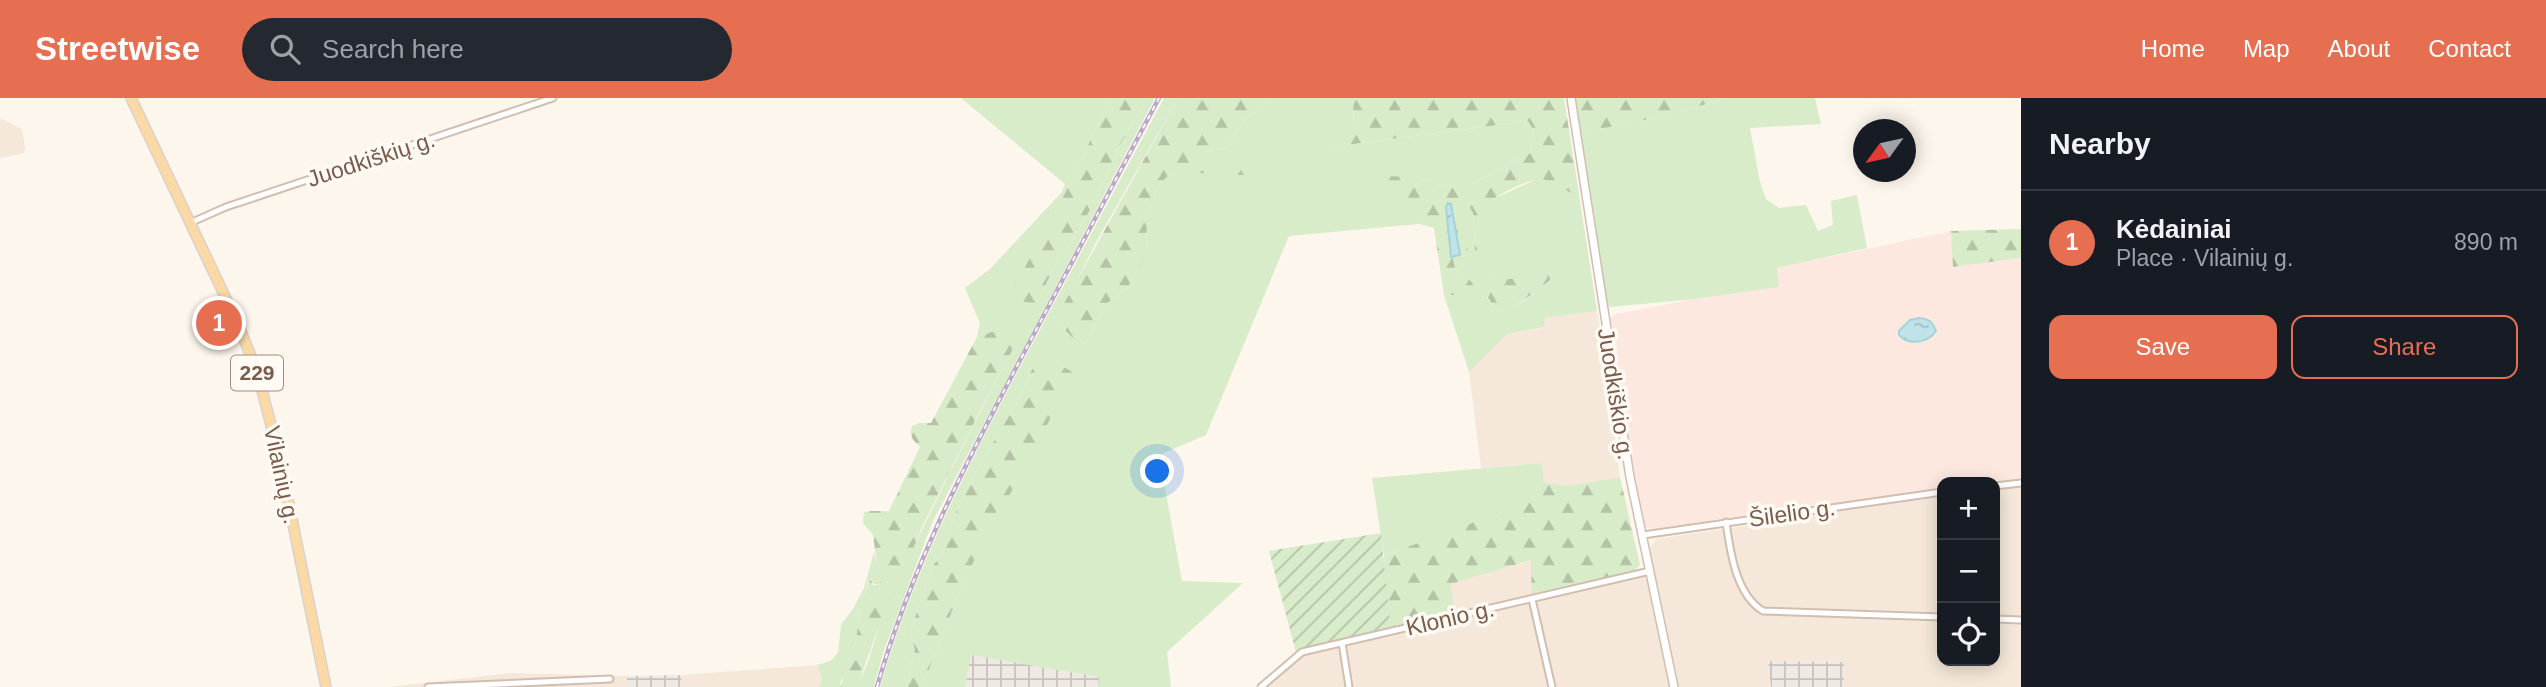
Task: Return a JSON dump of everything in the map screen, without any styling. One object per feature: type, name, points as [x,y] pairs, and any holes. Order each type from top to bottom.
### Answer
[{"type":"main road","name":"Vilainių g.","points":[[131,98],[238,324],[264,392],[326,687]]},
{"type":"street","name":"Juodkiškių g.","points":[[190,222],[226,207],[553,98]]},
{"type":"street","name":"Juodkiškio g.","points":[[1571,98],[1630,477],[1674,687]]},
{"type":"street","points":[[2000,485],[2021,483]]},
{"type":"street","name":"Šilelio g.","points":[[1643,535],[1937,493]]},
{"type":"street","points":[[1726,522],[1732,560],[1752,604],[1763,611],[1937,617]]},
{"type":"street","name":"Klonio g.","points":[[1261,687],[1302,652],[1650,571]]},
{"type":"street","points":[[1532,599],[1552,687]]},
{"type":"street","points":[[2000,619],[2021,620]]},
{"type":"street","points":[[1342,643],[1349,687]]},
{"type":"street","points":[[428,687],[610,680]]},
{"type":"shaded area","points":[[0,118],[22,129],[24,153],[0,158]]},
{"type":"shaded area","points":[[1951,231],[1954,267],[2021,258],[2021,481],[2000,483],[2000,477],[1937,477],[1937,490],[1654,529],[1643,527],[1608,319],[1616,314],[1695,299],[1778,287],[1777,268]]},
{"type":"shaded area","points":[[1597,311],[1606,359],[1620,477],[1566,486],[1544,482],[1542,463],[1481,468],[1469,372],[1507,334],[1543,328],[1545,318]]},
{"type":"shaded area","points":[[2021,481],[2021,687],[1844,687],[1844,662],[1768,661],[1771,687],[1261,687],[1297,656],[1454,616],[1451,584],[1532,560],[1532,598],[1650,571],[1646,553],[1656,539],[1757,524],[1836,502],[1937,490],[1937,666],[2000,666],[2000,483]]},
{"type":"shaded area","points":[[970,654],[1100,677],[1098,687],[965,687]]},
{"type":"shaded area","points":[[1768,661],[1844,662],[1844,687],[1771,687]]},
{"type":"shaded area","points":[[817,665],[822,679],[819,687],[682,687],[681,675]]},
{"type":"shaded area","points":[[511,673],[627,676],[627,687],[388,687]]},
{"type":"shaded area","points":[[681,675],[682,687],[627,687],[627,676]]},
{"type":"green space","points":[[961,98],[1110,98],[1069,186],[1037,303],[1055,265],[1091,208],[1121,143],[1148,98],[1155,98],[933,521],[883,653],[874,687],[854,687],[865,670],[889,597],[1012,351],[1000,329],[977,337],[980,323],[965,288],[990,269],[1062,192],[1065,184]]},
{"type":"green space","points":[[1110,98],[1148,98],[1121,143],[1091,208],[1055,265],[1037,303],[1024,302],[1012,291],[1069,186]]},
{"type":"green space","points":[[1164,98],[1178,98],[1095,244],[1057,320],[1068,334],[1085,344],[1105,305],[1128,287],[1146,254],[1147,217],[1159,184],[1173,172],[1270,163],[1207,163],[1203,159],[1203,152],[1227,148],[1244,120],[1266,103],[1268,98],[1353,98],[1354,128],[1331,147],[1528,121],[1534,131],[1530,153],[1470,185],[1447,187],[1416,177],[1403,199],[1420,206],[1419,224],[1289,236],[1206,435],[1159,455],[1182,581],[1243,583],[1167,652],[1171,687],[1098,687],[1099,677],[971,655],[965,687],[922,687],[965,578],[1065,367],[1055,366],[1029,375],[1020,397],[975,473],[954,516],[910,632],[915,649],[906,687],[880,687],[909,600],[965,474]]},
{"type":"green space","points":[[1178,98],[1268,98],[1266,103],[1244,120],[1227,148],[1203,152],[1203,158],[1207,163],[1270,163],[1265,176],[1173,172],[1159,184],[1147,217],[1146,254],[1128,287],[1105,305],[1085,344],[1069,334],[1057,320],[1061,309]]},
{"type":"green space","points":[[1353,98],[1564,98],[1578,188],[1572,193],[1553,182],[1539,180],[1523,184],[1496,197],[1484,206],[1485,239],[1478,253],[1475,250],[1473,213],[1468,205],[1463,205],[1468,256],[1465,259],[1460,255],[1451,204],[1450,241],[1453,260],[1459,278],[1468,278],[1473,284],[1474,292],[1444,295],[1434,228],[1419,224],[1420,206],[1383,192],[1380,183],[1384,176],[1416,177],[1447,187],[1470,185],[1530,153],[1534,131],[1528,121],[1330,147],[1328,140],[1334,135],[1354,128]]},
{"type":"green space","points":[[1575,98],[1728,98],[1660,117],[1580,133]]},
{"type":"green space","points":[[1728,98],[1815,98],[1821,124],[1750,128],[1760,182],[1766,199],[1779,208],[1806,205],[1818,231],[1833,225],[1831,201],[1857,195],[1867,248],[1777,268],[1779,287],[1610,307],[1605,296],[1580,133],[1660,117]]},
{"type":"green space","points":[[1537,179],[1549,180],[1571,192],[1578,188],[1597,311],[1545,318],[1544,327],[1507,334],[1469,372],[1444,295],[1461,295],[1459,278],[1451,257],[1460,255],[1465,259],[1462,205],[1468,205],[1473,213],[1475,250],[1484,220],[1484,206],[1491,200]],"holes":[[[1490,273],[1494,281],[1538,288],[1519,304],[1508,309],[1495,309],[1487,298]]]},
{"type":"green space","points":[[2021,229],[2021,258],[1953,267],[1951,231]]},
{"type":"green space","points":[[1485,268],[1494,281],[1549,274],[1550,280],[1511,310],[1495,309],[1479,283],[1480,271]]},
{"type":"green space","points":[[1000,329],[1012,342],[1012,351],[923,525],[901,578],[889,598],[858,684],[854,687],[841,687],[849,654],[856,643],[860,607],[870,579],[873,585],[878,585],[885,575],[877,565],[873,535],[863,523],[864,512],[889,511],[920,447],[912,438],[912,426],[931,423],[977,337]]},
{"type":"green space","points":[[1042,359],[1072,372],[1049,421],[965,578],[922,687],[906,687],[915,649],[910,632],[933,566],[942,553],[954,516],[975,473],[1020,397],[1029,375],[1038,360]]},
{"type":"green space","points":[[1542,463],[1544,482],[1519,503],[1457,530],[1384,555],[1372,478]]},
{"type":"green space","points":[[1620,477],[1640,565],[1634,571],[1532,599],[1531,560],[1451,584],[1455,617],[1391,632],[1384,555],[1456,530],[1518,503],[1544,482],[1566,486]]},
{"type":"green space","points":[[1381,533],[1391,632],[1297,656],[1269,551]]},
{"type":"green space","points":[[874,552],[877,565],[886,575],[878,585],[868,581],[859,612],[857,638],[840,683],[842,687],[819,687],[822,679],[817,665],[830,661],[838,653],[841,625],[864,588]]},
{"type":"water","points":[[1448,203],[1451,204],[1460,255],[1451,257],[1446,207]]},
{"type":"water","points":[[1919,318],[1932,323],[1936,331],[1933,335],[1913,342],[1899,335],[1899,331],[1910,320]]},
{"type":"railway","points":[[877,687],[924,556],[963,471],[1159,98]]},
{"type":"place","name":"Kėdainiai","points":[[219,323]]}]
